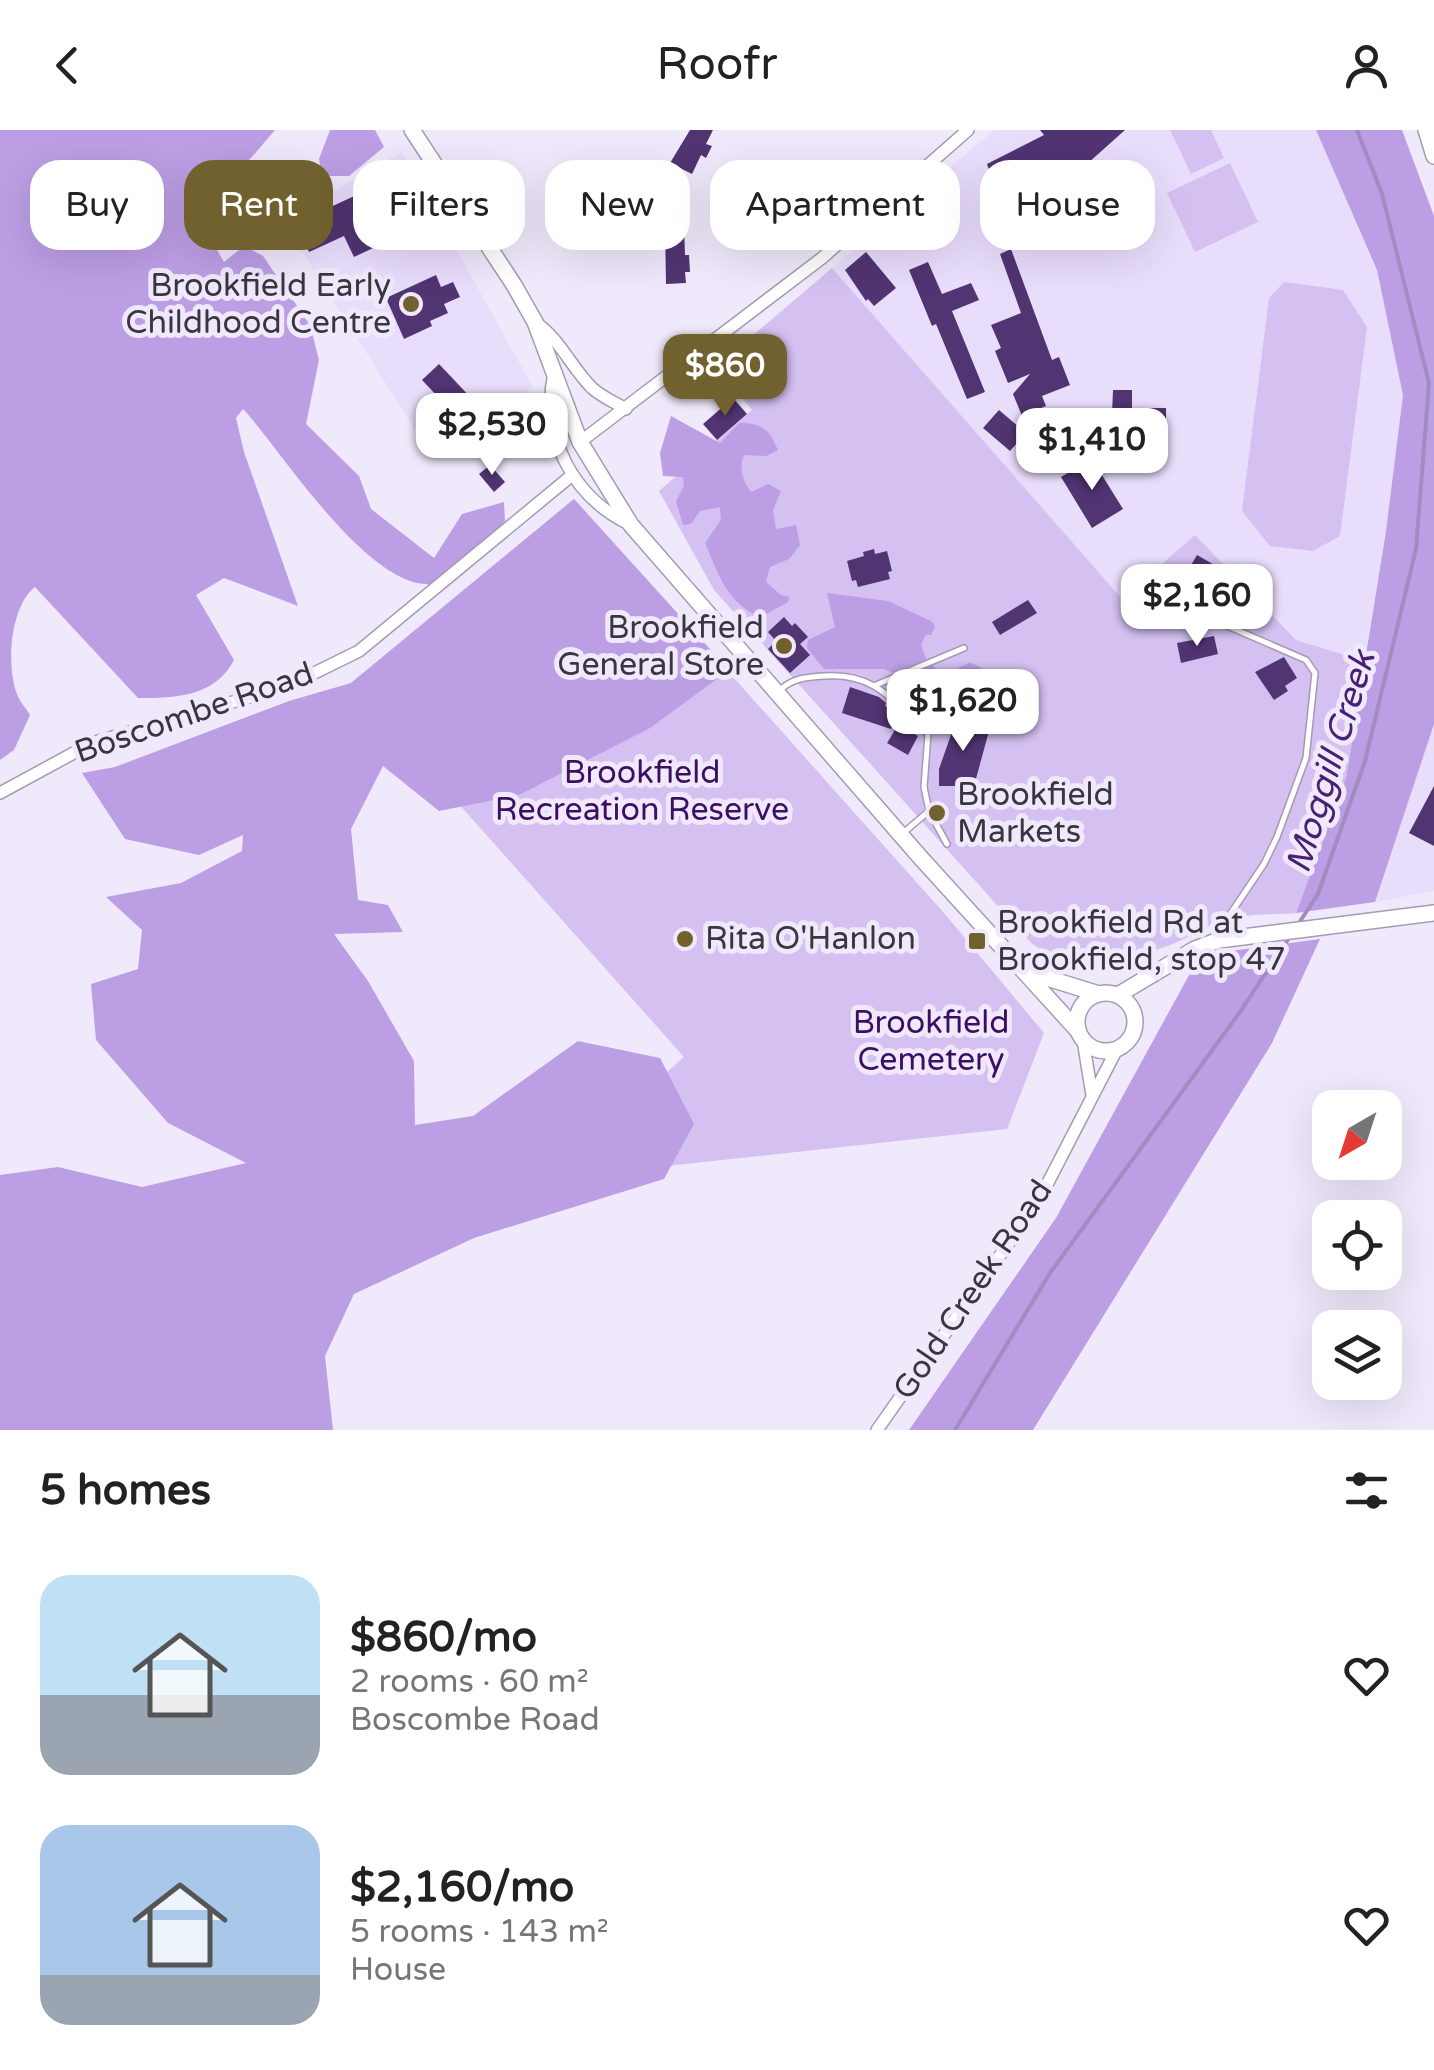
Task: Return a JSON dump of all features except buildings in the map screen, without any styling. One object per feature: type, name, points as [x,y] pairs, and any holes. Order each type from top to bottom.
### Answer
[{"type":"main road","points":[[412,130],[514,284],[535,322],[580,442],[631,525],[1034,986],[1098,1050],[1117,1049],[1135,1028],[1132,1009],[1118,996]]},
{"type":"main road","points":[[1426,130],[1434,156]]},
{"type":"main road","points":[[1016,961],[1047,978],[1118,996],[1195,949],[1229,938],[1434,912]]},
{"type":"main road","points":[[1132,1009],[1159,974]]},
{"type":"main road","points":[[1080,1035],[1077,1022],[1083,1004],[1099,994]]},
{"type":"street","points":[[580,442],[822,258],[968,130]]},
{"type":"street","points":[[535,322],[550,332],[589,384],[626,408]]},
{"type":"street","points":[[554,370],[548,401],[559,448],[571,476],[612,516],[631,525]]},
{"type":"street","name":"Boscombe Road","points":[[0,793],[92,743],[288,686],[359,651],[571,476]]},
{"type":"street","points":[[1080,1035],[1092,1095]]},
{"type":"street","name":"Gold Creek Road","points":[[877,1430],[1039,1200],[1117,1049]]},
{"type":"lane","points":[[1224,624],[1306,660],[1315,673],[1306,758],[1264,864],[1231,912],[1229,938]]},
{"type":"lane","points":[[876,684],[964,648]]},
{"type":"lane","points":[[777,693],[787,684],[808,676],[845,674],[876,684],[928,734],[924,787],[929,810],[947,844]]},
{"type":"lane","points":[[901,835],[929,810]]},
{"type":"shaded area","points":[[0,130],[275,130],[249,160],[184,160],[184,250],[217,250],[224,262],[239,250],[252,250],[263,256],[310,325],[319,360],[306,424],[359,476],[371,509],[434,558],[462,514],[504,502],[505,521],[445,581],[419,583],[391,572],[334,521],[243,409],[236,418],[244,452],[298,606],[224,578],[196,595],[234,660],[226,672],[216,682],[193,693],[138,698],[35,587],[20,608],[11,653],[17,694],[30,715],[14,750],[0,760]]},
{"type":"shaded area","points":[[330,130],[375,130],[384,147],[368,160],[353,160],[353,173],[349,176],[333,176],[333,160],[319,159]]},
{"type":"shaded area","points":[[994,130],[1316,130],[1377,270],[1403,394],[1364,661],[1296,640],[1195,536],[1122,599],[832,268],[853,250],[960,250],[959,160]]},
{"type":"shaded area","points":[[1316,130],[1402,130],[1434,216],[1434,724],[1375,902],[1296,913],[1346,778],[1386,531],[1403,395],[1377,270]]},
{"type":"shaded area","name":"Brookfield Early Childhood Centre","points":[[402,152],[406,160],[388,160]]},
{"type":"shaded area","name":"Brookfield Early Childhood Centre","points":[[353,180],[353,250],[457,250],[533,387],[435,461],[301,250],[333,250],[333,191]]},
{"type":"shaded area","points":[[671,416],[720,443],[739,423],[754,424],[768,432],[778,450],[766,456],[744,455],[742,465],[751,492],[768,484],[781,491],[773,510],[776,529],[796,525],[800,545],[789,559],[770,567],[766,582],[789,597],[788,602],[761,617],[732,596],[705,543],[721,520],[720,507],[700,511],[691,524],[683,525],[676,501],[684,486],[683,477],[663,476],[660,453]]},
{"type":"shaded area","points":[[574,499],[729,670],[650,728],[519,795],[439,811],[383,766],[351,829],[358,900],[388,905],[403,932],[334,934],[368,981],[414,1061],[415,1125],[473,1116],[578,1041],[660,1058],[694,1124],[664,1179],[474,1238],[354,1294],[325,1356],[333,1430],[0,1430],[0,1175],[58,1167],[142,1187],[246,1163],[168,1123],[96,1040],[91,984],[138,969],[142,930],[106,897],[181,883],[242,851],[243,835],[199,855],[125,839],[82,773],[115,767],[289,701],[351,683]]},
{"type":"shaded area","points":[[827,593],[888,601],[931,621],[935,626],[921,644],[925,657],[937,670],[955,670],[970,662],[981,668],[980,675],[923,693],[903,693],[896,685],[894,673],[884,669],[824,669],[807,648],[808,640],[835,627]]},
{"type":"shaded area","points":[[1434,724],[1434,891],[1375,902]]},
{"type":"shaded area","points":[[1320,939],[1272,1043],[1033,1430],[909,1430],[1056,1218],[1200,955]]},
{"type":"green space","points":[[1170,130],[1211,130],[1224,158],[1191,174]]},
{"type":"green space","points":[[1230,163],[1258,222],[1195,252],[1167,193]]},
{"type":"green space","points":[[832,268],[1122,599],[1195,535],[1296,640],[1364,661],[1346,778],[1296,913],[1233,918],[1168,946],[1117,959],[1064,958],[1032,944],[714,590],[659,491],[752,410],[716,367]]},
{"type":"green space","points":[[1284,282],[1343,290],[1367,327],[1340,536],[1313,551],[1270,546],[1242,511],[1269,298]]},
{"type":"green space","name":"Brookfield Recreation Reserve","points":[[574,499],[944,913],[1044,1033],[1007,1129],[658,1167],[613,1120],[684,1057],[351,683]]},
{"type":"waterway","name":"Moggill Creek","points":[[1297,926],[1318,894],[1365,761],[1416,549],[1429,383],[1382,194],[1357,130]]},
{"type":"waterway","name":"Moggill Creek","points":[[955,1430],[1050,1273],[1240,1012],[1289,938]]},
{"type":"place","name":"Brookfield Early Childhood Centre","points":[[411,304]]},
{"type":"place","name":"Brookfield General Store","points":[[784,646]]},
{"type":"place","name":"Brookfield Markets","points":[[937,813]]},
{"type":"place","name":"Rita O'Hanlon","points":[[685,939]]},
{"type":"place","name":"Brookfield Rd at Brookfield, stop 47","points":[[977,941]]},
{"type":"park label","name":"Brookfield Cemetery","points":[[931,1042]]}]
